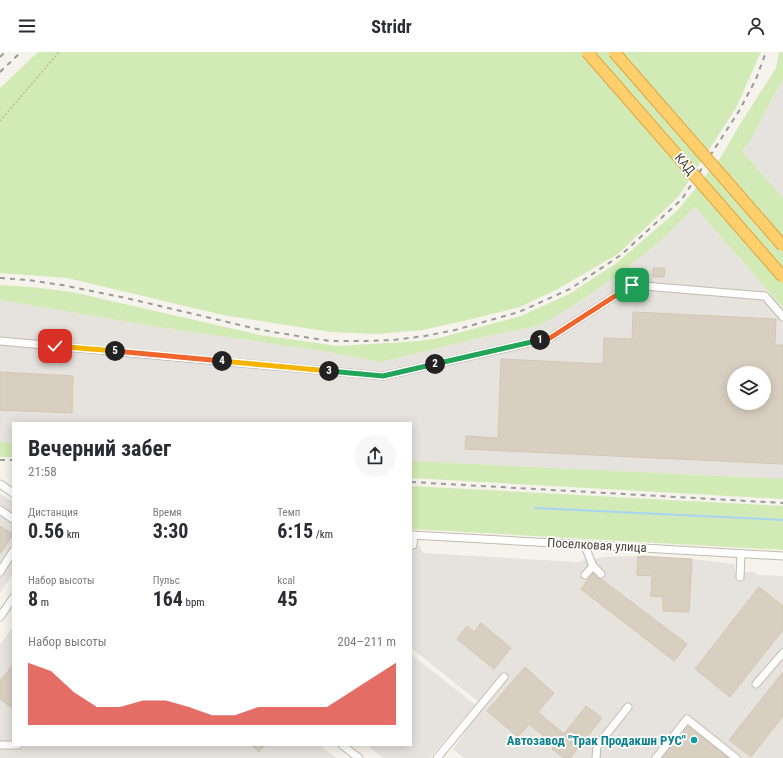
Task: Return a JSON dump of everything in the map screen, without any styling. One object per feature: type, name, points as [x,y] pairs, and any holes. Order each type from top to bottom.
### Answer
[{"type":"highway","name":"КАД","points":[[587,52],[783,277]]},
{"type":"highway","name":"КАД","points":[[614,52],[783,246]]},
{"type":"street","points":[[0,340],[383,376],[550,338],[632,285],[765,296],[783,317]]},
{"type":"street","points":[[0,484],[12,492]]},
{"type":"street","points":[[0,510],[12,518]]},
{"type":"street","points":[[412,535],[413,545]]},
{"type":"street","name":"Поселковая улица","points":[[412,535],[783,556]]},
{"type":"street","points":[[584,544],[593,566],[601,574]]},
{"type":"street","points":[[0,572],[12,553]]},
{"type":"street","points":[[740,577],[741,554]]},
{"type":"street","points":[[585,575],[593,566]]},
{"type":"street","points":[[0,617],[12,599]]},
{"type":"street","points":[[756,684],[783,653]]},
{"type":"street","points":[[437,758],[504,677]]},
{"type":"street","points":[[596,758],[597,746],[628,707]]},
{"type":"street","points":[[656,758],[687,719],[736,758]]},
{"type":"street","points":[[0,744],[12,745]]},
{"type":"street","points":[[343,746],[359,758]]},
{"type":"path","points":[[0,121],[59,52]]},
{"type":"shaded area","points":[[783,80],[783,198],[742,151],[750,141]]},
{"type":"shaded area","points":[[695,207],[783,308],[783,479],[412,461],[412,422],[12,422],[12,443],[0,442],[0,300],[152,326],[322,351],[381,362],[488,336],[538,326],[620,274],[665,237]]},
{"type":"shaded area","points":[[0,494],[12,501],[12,575],[0,593]]},
{"type":"shaded area","points":[[412,545],[419,546],[423,553],[577,562],[604,557],[638,556],[692,559],[735,564],[735,572],[754,572],[758,575],[783,576],[783,758],[464,758],[453,749],[484,706],[412,649]]},
{"type":"shaded area","points":[[12,628],[12,746],[320,746],[337,758],[0,758],[0,645]]},
{"type":"shaded area","points":[[412,655],[475,705],[430,758],[383,758],[368,746],[412,746]]},
{"type":"green space","points":[[38,52],[761,52],[736,108],[679,196],[618,254],[556,290],[520,307],[423,330],[377,334],[331,332],[223,315],[67,278],[0,273],[0,88]]},
{"type":"green space","points":[[779,52],[783,52],[783,80],[750,141],[742,151],[783,198],[783,308],[695,207],[665,237],[620,274],[571,307],[538,326],[488,336],[381,362],[322,351],[152,326],[0,300],[0,285],[72,292],[260,335],[338,346],[419,341],[439,338],[521,316],[569,294],[618,262],[677,211],[721,157],[776,68]]},
{"type":"green space","points":[[0,442],[12,443],[12,457],[0,457]]},
{"type":"green space","points":[[412,461],[783,479],[783,499],[412,478]]},
{"type":"green space","points":[[412,486],[783,506],[783,550],[412,529]]},
{"type":"building","points":[[653,268],[665,268],[664,277],[653,277]]},
{"type":"building","points":[[633,312],[776,319],[775,345],[783,345],[783,464],[465,449],[466,436],[498,438],[501,359],[603,364],[604,338],[632,339]]},
{"type":"building","points":[[0,372],[73,376],[72,413],[0,410]]},
{"type":"building","points":[[0,526],[12,533],[12,536],[0,554]]},
{"type":"building","points":[[638,556],[692,559],[689,612],[663,611],[663,597],[651,596],[652,576],[637,575]]},
{"type":"building","points":[[593,573],[597,578],[601,579],[687,644],[674,661],[581,589]]},
{"type":"building","points":[[759,587],[783,606],[783,630],[730,697],[695,669]]},
{"type":"building","points":[[481,623],[511,648],[494,669],[457,639],[467,626],[474,632]]},
{"type":"building","points":[[12,666],[12,708],[0,699],[0,681]]},
{"type":"building","points":[[525,667],[554,693],[538,712],[564,734],[586,706],[602,718],[570,758],[564,758],[552,749],[555,745],[529,724],[518,737],[487,711]]},
{"type":"building","points":[[783,672],[783,716],[751,757],[729,740]]},
{"type":"building","name":"Автозавод \"Трак Продакшн РУС\"","points":[[688,726],[728,758],[662,758]]},
{"type":"building","points":[[252,746],[264,746],[259,752]]},
{"type":"waterway","points":[[535,508],[783,520]]},
{"type":"railway","points":[[0,57],[5,52]]},
{"type":"railway","points":[[0,72],[21,52]]},
{"type":"railway","points":[[0,278],[62,285],[126,298],[257,329],[330,341],[393,340],[425,336],[455,330],[519,312],[570,289],[621,255],[682,199],[739,111],[756,79],[766,52]]},
{"type":"railway","points":[[0,460],[12,460]]},
{"type":"railway","points":[[412,482],[783,503]]},
{"type":"place","name":"Автозавод \"Трак Продакшн РУС\"","points":[[694,740]]},
{"type":"route","points":[[55,346],[383,376],[550,338],[632,285]]}]
